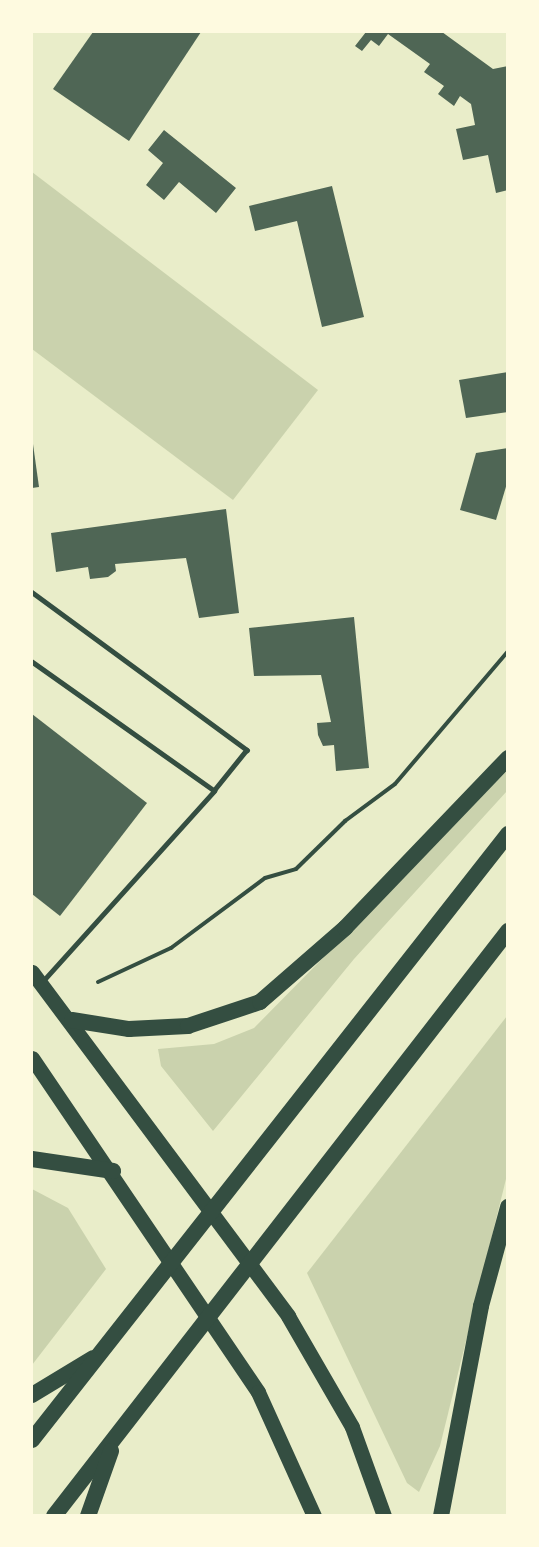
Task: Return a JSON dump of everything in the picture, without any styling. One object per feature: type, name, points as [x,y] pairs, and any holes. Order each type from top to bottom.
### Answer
[{"type":"highway","points":[[72,1020],[129,1029],[188,1026],[260,1002],[345,928],[507,758]]},
{"type":"highway","points":[[32,1440],[507,834]]},
{"type":"highway","points":[[54,1515],[279,1230],[507,931]]},
{"type":"highway","points":[[32,1159],[113,1171]]},
{"type":"highway","points":[[441,1515],[481,1306],[507,1207]]},
{"type":"highway","points":[[32,1395],[101,1353]]},
{"type":"highway","points":[[88,1515],[116,1438]]},
{"type":"main road","points":[[37,977],[72,1020],[294,1325],[352,1427],[384,1515]]},
{"type":"main road","points":[[32,1058],[113,1171],[258,1392],[314,1515]]},
{"type":"lane","points":[[32,592],[247,750],[214,791],[37,977]]},
{"type":"lane","points":[[32,662],[214,791]]},
{"type":"path","points":[[98,982],[171,948],[265,878],[296,870],[345,821],[395,784],[507,651]]},
{"type":"green space","points":[[32,172],[318,390],[233,500],[32,349]]},
{"type":"green space","points":[[507,771],[507,791],[354,959],[213,1131],[161,1066],[158,1049],[214,1044],[254,1028]]},
{"type":"green space","points":[[507,1016],[507,1175],[440,1446],[419,1492],[407,1483],[307,1273]]},
{"type":"green space","points":[[32,1189],[68,1208],[106,1269],[32,1365]]},
{"type":"building","points":[[93,32],[201,32],[129,141],[53,89]]},
{"type":"building","points":[[366,32],[442,32],[493,69],[508,66],[508,190],[496,193],[488,155],[463,160],[456,129],[475,125],[471,104],[460,96],[454,106],[438,94],[444,86],[424,72],[430,64],[388,34],[379,46],[371,40],[362,51],[355,46]]},
{"type":"building","points":[[164,130],[236,188],[216,213],[179,182],[164,200],[146,185],[163,163],[148,150]]},
{"type":"building","points":[[332,186],[364,317],[322,327],[297,221],[255,231],[249,206]]},
{"type":"building","points":[[508,372],[508,412],[466,418],[459,380]]},
{"type":"building","points":[[32,437],[39,487],[32,488]]},
{"type":"building","points":[[508,448],[508,480],[496,520],[460,510],[476,453]]},
{"type":"building","points":[[226,509],[239,613],[199,618],[186,558],[115,564],[116,571],[108,577],[90,579],[88,567],[56,572],[51,533]]},
{"type":"building","points":[[354,617],[369,768],[336,771],[334,745],[323,746],[318,735],[317,723],[331,722],[321,675],[254,676],[249,628]]},
{"type":"building","points":[[32,714],[147,803],[60,916],[32,894]]}]
